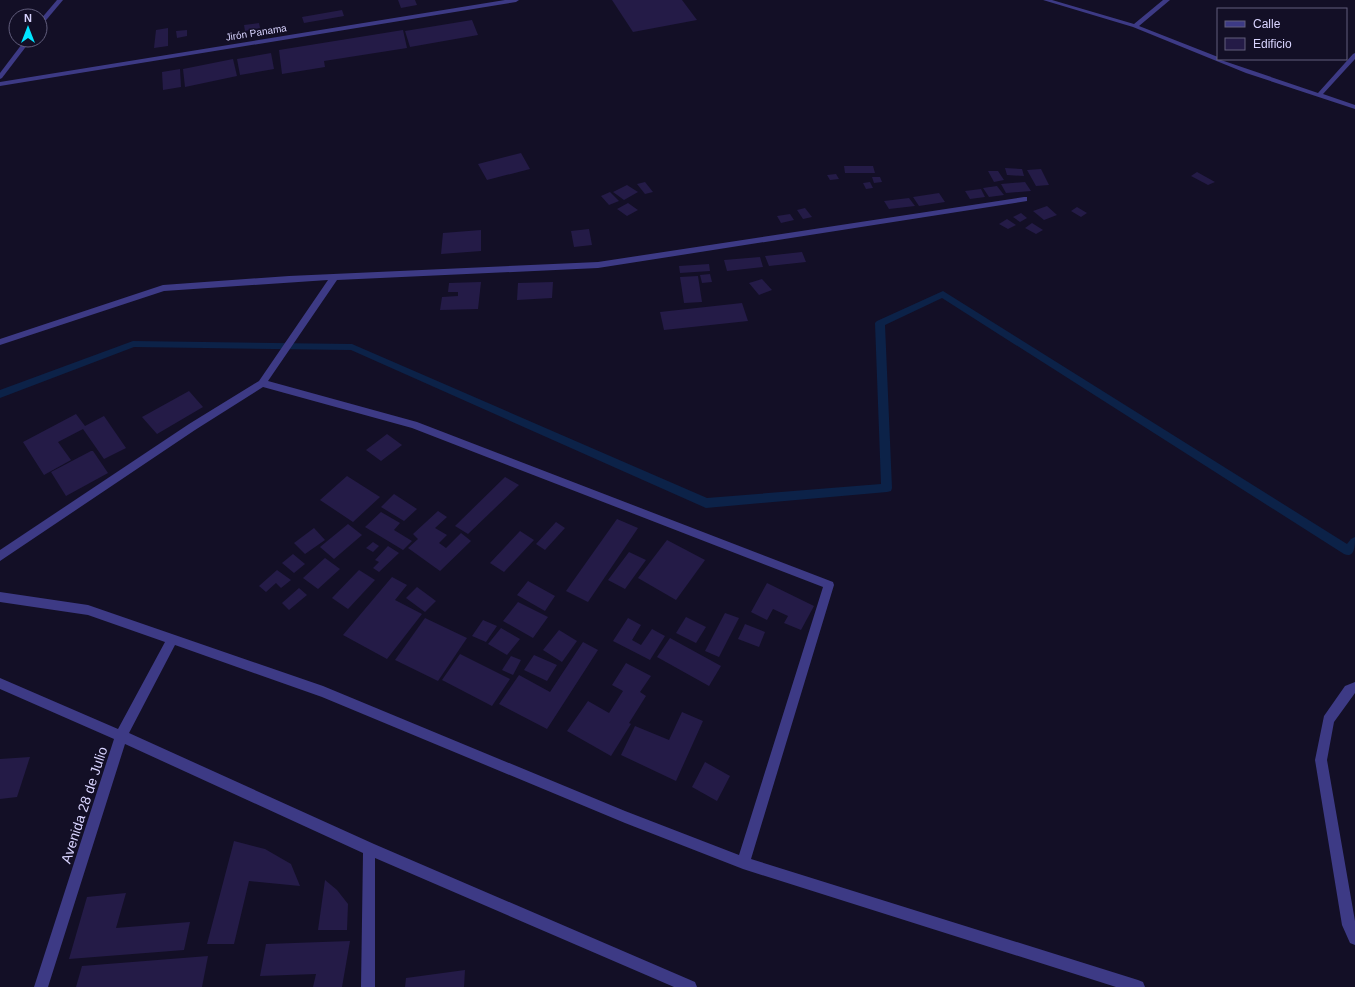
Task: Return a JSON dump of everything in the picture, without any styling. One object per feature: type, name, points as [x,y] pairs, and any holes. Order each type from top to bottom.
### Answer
[{"type":"street","points":[[48,14],[60,0]]},
{"type":"street","name":"Jirón Panama","points":[[0,84],[516,0]]},
{"type":"street","points":[[1046,0],[1135,26],[1217,59]]},
{"type":"street","points":[[1135,26],[1167,0]]},
{"type":"street","points":[[0,77],[22,48]]},
{"type":"street","points":[[1319,95],[1355,55]]},
{"type":"street","points":[[1219,60],[1248,72],[1355,106]]},
{"type":"street","points":[[0,342],[163,288],[598,265],[1024,200]]},
{"type":"street","points":[[0,556],[192,427],[262,383],[334,278]]},
{"type":"street","points":[[262,383],[414,425],[830,585],[743,863]]},
{"type":"street","points":[[0,596],[88,610],[323,692],[625,817],[743,863],[1138,987]]},
{"type":"street","name":"Avenida 28 de Julio","points":[[41,987],[121,736],[172,639]]},
{"type":"street","points":[[0,683],[121,736],[369,849],[690,987]]},
{"type":"street","points":[[1355,687],[1349,690],[1328,720],[1321,760],[1349,926],[1355,938]]},
{"type":"street","points":[[368,987],[369,849]]},
{"type":"building","points":[[398,0],[415,0],[417,5],[401,8]]},
{"type":"building","points":[[612,0],[682,0],[697,20],[633,32]]},
{"type":"building","points":[[342,10],[344,16],[304,23],[302,17]]},
{"type":"building","points":[[472,20],[478,35],[410,47],[405,31]]},
{"type":"building","points":[[259,23],[260,28],[245,31],[244,25]]},
{"type":"building","points":[[168,28],[168,46],[154,48],[156,30]]},
{"type":"building","points":[[187,30],[187,36],[177,38],[176,31]]},
{"type":"building","points":[[403,30],[407,48],[324,61],[325,67],[282,74],[279,50]]},
{"type":"building","points":[[271,53],[274,69],[240,75],[237,59]]},
{"type":"building","points":[[233,59],[237,76],[185,87],[183,69]]},
{"type":"building","points":[[180,69],[181,87],[163,90],[162,72]]},
{"type":"building","points":[[521,153],[530,169],[487,180],[478,164]]},
{"type":"building","points":[[844,166],[873,166],[875,173],[845,173]]},
{"type":"building","points":[[1005,168],[1022,169],[1024,176],[1007,175]]},
{"type":"building","points":[[1041,169],[1049,185],[1036,186],[1027,170]]},
{"type":"building","points":[[988,171],[998,171],[1004,180],[994,182]]},
{"type":"building","points":[[1197,172],[1215,182],[1208,185],[1191,176]]},
{"type":"building","points":[[836,174],[839,179],[830,180],[827,175]]},
{"type":"building","points":[[872,177],[880,177],[882,182],[874,183]]},
{"type":"building","points":[[645,182],[653,192],[645,194],[637,184]]},
{"type":"building","points":[[870,182],[873,188],[866,189],[863,183]]},
{"type":"building","points":[[1025,182],[1031,191],[1006,193],[1001,184]]},
{"type":"building","points":[[627,185],[638,192],[624,200],[613,192]]},
{"type":"building","points":[[997,186],[1004,195],[989,197],[983,188]]},
{"type":"building","points":[[981,189],[985,197],[970,199],[965,191]]},
{"type":"building","points":[[610,192],[619,201],[609,205],[601,196]]},
{"type":"building","points":[[939,193],[945,202],[919,206],[913,197]]},
{"type":"building","points":[[909,198],[915,206],[889,209],[884,201]]},
{"type":"building","points":[[628,203],[638,210],[627,216],[617,209]]},
{"type":"building","points":[[1047,206],[1057,215],[1044,220],[1033,211]]},
{"type":"building","points":[[1077,207],[1087,213],[1081,217],[1071,211]]},
{"type":"building","points":[[805,208],[812,217],[803,219],[797,210]]},
{"type":"building","points":[[1021,213],[1027,218],[1020,222],[1013,217]]},
{"type":"building","points":[[790,214],[794,220],[781,223],[777,216]]},
{"type":"building","points":[[1007,219],[1016,225],[1008,229],[999,224]]},
{"type":"building","points":[[1032,223],[1043,230],[1036,234],[1025,228]]},
{"type":"building","points":[[589,229],[592,245],[574,247],[571,231]]},
{"type":"building","points":[[481,230],[481,251],[441,254],[443,233]]},
{"type":"building","points":[[802,252],[806,262],[769,266],[765,256]]},
{"type":"building","points":[[760,257],[763,267],[727,271],[724,260]]},
{"type":"building","points":[[709,264],[710,271],[680,273],[679,266]]},
{"type":"building","points":[[710,274],[712,282],[702,283],[700,275]]},
{"type":"building","points":[[698,276],[702,302],[684,303],[680,277]]},
{"type":"building","points":[[762,279],[772,290],[759,295],[749,283]]},
{"type":"building","points":[[481,282],[478,309],[440,310],[442,297],[458,296],[458,292],[448,292],[449,283]]},
{"type":"building","points":[[553,282],[552,298],[517,300],[518,283]]},
{"type":"building","points":[[742,303],[748,321],[664,330],[660,312]]},
{"type":"building","points":[[189,391],[203,407],[157,434],[142,417]]},
{"type":"building","points":[[76,414],[85,426],[104,416],[126,448],[104,459],[83,429],[58,442],[71,460],[44,475],[23,442]]},
{"type":"building","points":[[387,434],[402,445],[381,461],[366,450]]},
{"type":"building","points":[[93,451],[108,473],[66,496],[51,472]]},
{"type":"building","points":[[347,476],[380,497],[353,522],[320,500]]},
{"type":"building","points":[[505,477],[519,485],[468,534],[455,526]]},
{"type":"building","points":[[394,494],[417,509],[404,521],[381,507]]},
{"type":"building","points":[[438,511],[447,517],[435,528],[447,535],[439,543],[446,548],[461,533],[471,541],[440,571],[408,548],[418,539],[413,534]]},
{"type":"building","points":[[381,512],[400,523],[394,530],[412,541],[403,550],[365,527]]},
{"type":"building","points":[[617,519],[638,528],[588,602],[566,591]]},
{"type":"building","points":[[556,522],[565,528],[545,550],[536,544]]},
{"type":"building","points":[[348,524],[362,535],[334,559],[320,547]]},
{"type":"building","points":[[314,528],[325,540],[305,554],[294,543]]},
{"type":"building","points":[[520,531],[534,540],[504,572],[490,563]]},
{"type":"building","points":[[667,540],[705,560],[676,600],[638,578]]},
{"type":"building","points":[[373,542],[379,546],[373,552],[366,548]]},
{"type":"building","points":[[388,546],[399,553],[379,572],[373,568],[379,562],[375,560]]},
{"type":"building","points":[[629,552],[646,560],[625,589],[608,580]]},
{"type":"building","points":[[293,554],[305,564],[294,573],[282,563]]},
{"type":"building","points":[[325,558],[340,569],[318,589],[303,578]]},
{"type":"building","points":[[277,570],[291,580],[281,588],[276,583],[266,592],[259,586]]},
{"type":"building","points":[[359,570],[375,580],[348,609],[332,598]]},
{"type":"building","points":[[392,577],[407,585],[395,600],[422,614],[387,659],[343,635]]},
{"type":"building","points":[[528,581],[555,596],[545,611],[517,595]]},
{"type":"building","points":[[767,583],[814,606],[801,630],[784,623],[788,616],[773,609],[767,620],[751,612]]},
{"type":"building","points":[[417,587],[436,601],[425,612],[406,598]]},
{"type":"building","points":[[299,588],[307,595],[289,610],[282,603]]},
{"type":"building","points":[[518,602],[548,617],[533,638],[503,621]]},
{"type":"building","points":[[725,613],[739,618],[719,657],[705,651]]},
{"type":"building","points":[[686,617],[706,627],[696,643],[676,633]]},
{"type":"building","points":[[425,618],[467,638],[438,681],[395,660]]},
{"type":"building","points":[[628,618],[641,625],[632,640],[641,645],[652,629],[665,636],[650,660],[613,641]]},
{"type":"building","points":[[483,620],[497,626],[486,642],[472,636]]},
{"type":"building","points":[[745,624],[765,632],[759,647],[738,639]]},
{"type":"building","points":[[501,628],[520,639],[507,655],[488,644]]},
{"type":"building","points":[[559,630],[577,641],[562,662],[543,650]]},
{"type":"building","points":[[670,638],[721,666],[709,686],[657,657]]},
{"type":"building","points":[[583,642],[598,650],[547,729],[499,704],[519,675],[550,692]]},
{"type":"building","points":[[460,654],[510,679],[492,706],[442,680]]},
{"type":"building","points":[[534,655],[557,665],[547,681],[524,670]]},
{"type":"building","points":[[511,656],[521,660],[513,675],[502,670]]},
{"type":"building","points":[[626,663],[651,676],[640,692],[646,696],[611,756],[567,731],[588,701],[609,713],[623,691],[612,685]]},
{"type":"building","points":[[682,712],[703,721],[676,781],[621,755],[635,726],[669,740]]},
{"type":"building","points":[[30,757],[17,797],[0,799],[0,759]]},
{"type":"building","points":[[705,762],[730,776],[717,801],[692,787]]},
{"type":"building","points":[[234,841],[265,849],[291,864],[300,886],[249,881],[234,944],[207,944]]},
{"type":"building","points":[[325,880],[337,890],[348,904],[347,930],[318,930]]},
{"type":"building","points":[[126,893],[116,928],[190,922],[184,950],[69,959],[87,897]]},
{"type":"building","points":[[350,941],[342,987],[313,987],[316,974],[260,976],[266,944]]},
{"type":"building","points":[[208,956],[202,987],[76,987],[82,966]]},
{"type":"building","points":[[465,970],[464,987],[405,987],[406,978]]},
{"type":"waterway","points":[[0,394],[133,344],[352,347],[706,503],[887,488],[880,323],[943,294],[1348,551],[1355,542]]}]
